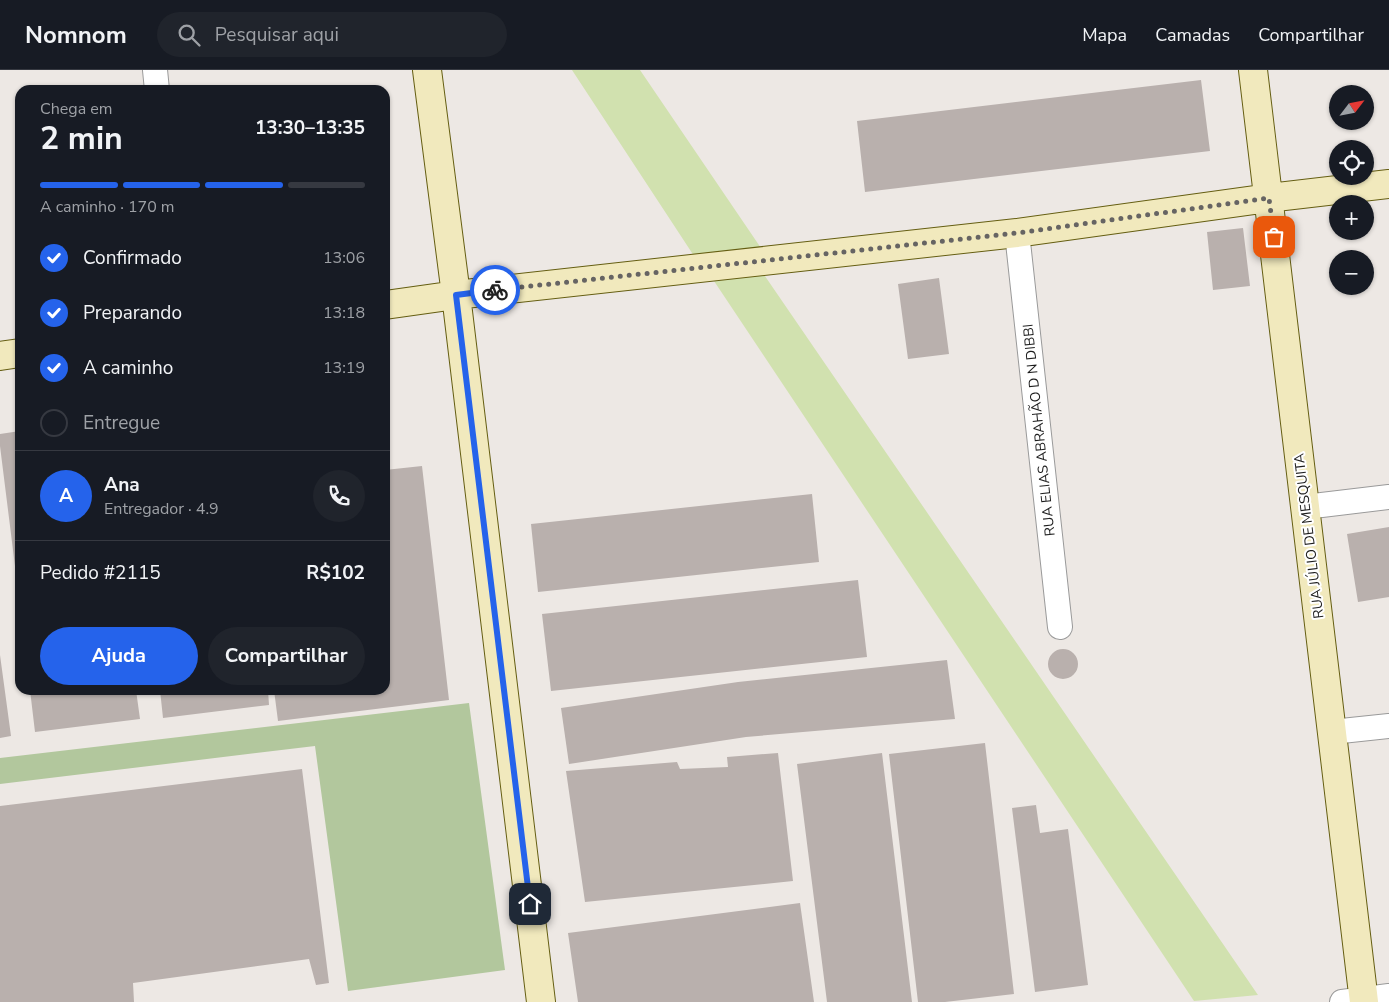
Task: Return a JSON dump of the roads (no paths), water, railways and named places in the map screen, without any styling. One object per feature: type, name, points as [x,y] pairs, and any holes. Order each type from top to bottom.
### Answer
[{"type":"street","points":[[155,70],[156,85]]},
{"type":"street","points":[[427,70],[541,1002]]},
{"type":"street","name":"RUA JÚLIO DE MESQUITA","points":[[1253,70],[1365,1000]]},
{"type":"street","points":[[390,304],[456,295],[1017,233],[1269,198],[1389,184]]},
{"type":"street","name":"RUA ELIAS ABRAHÃO D N DIBBI","points":[[1017,233],[1060,627]]},
{"type":"street","points":[[0,356],[15,354]]},
{"type":"street","points":[[1305,506],[1389,497]]},
{"type":"street","points":[[1332,732],[1389,726]]}]
